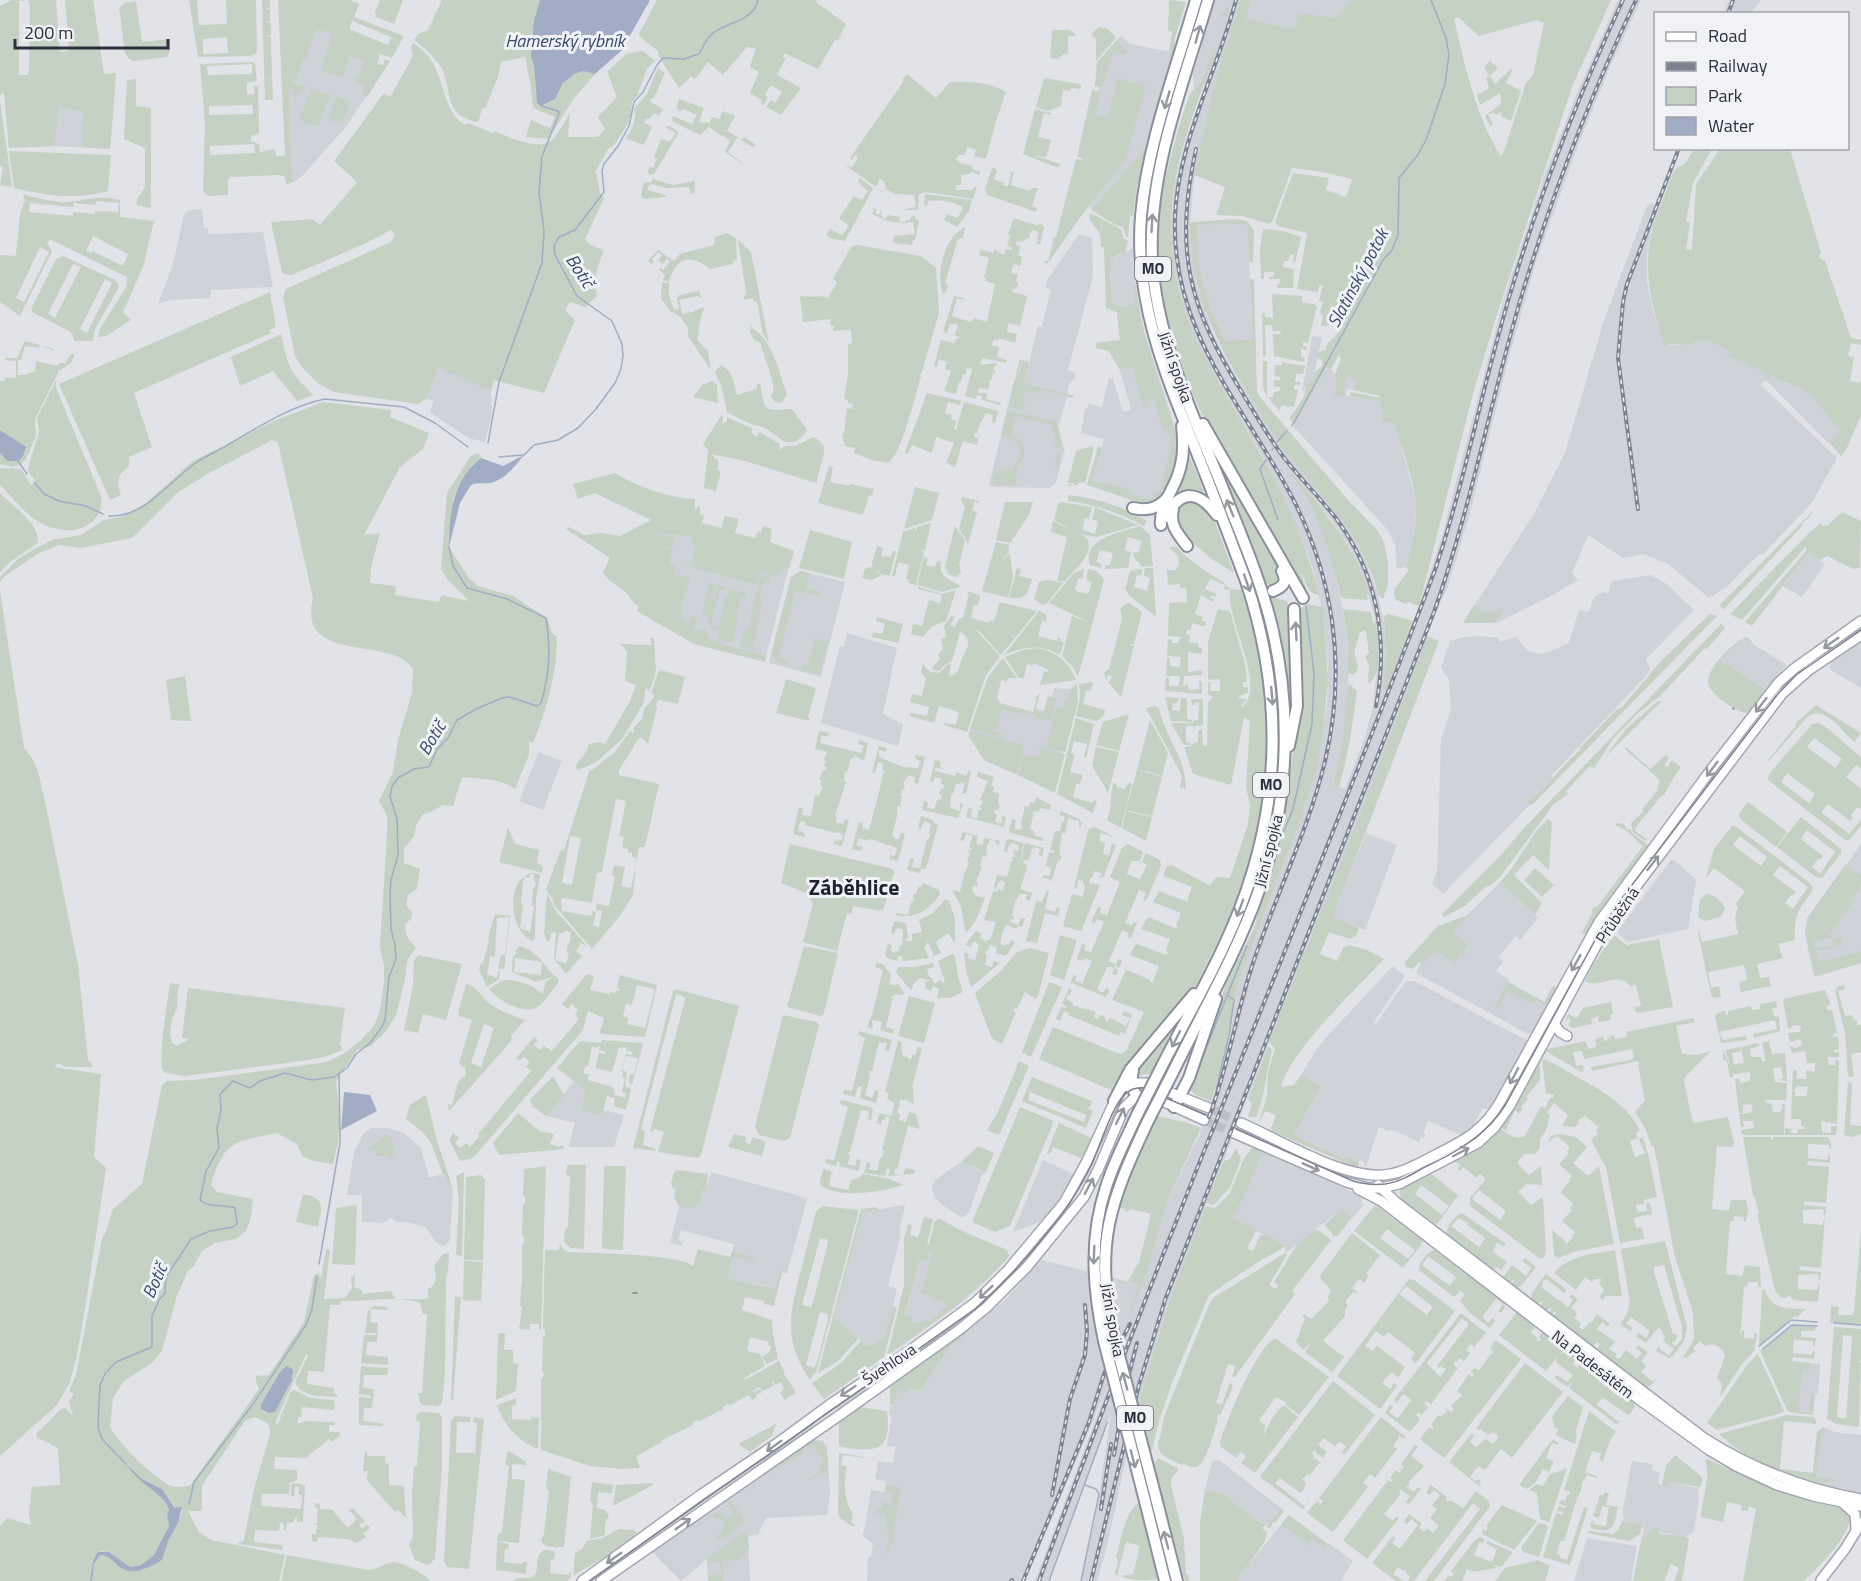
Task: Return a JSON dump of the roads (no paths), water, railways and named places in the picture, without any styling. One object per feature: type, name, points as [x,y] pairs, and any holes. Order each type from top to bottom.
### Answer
[{"type":"highway","name":"Jižní spojka","points":[[1177,1581],[1150,1500],[1104,1341],[1095,1294],[1095,1238],[1108,1199],[1111,1174],[1137,1115],[1232,926],[1248,886],[1262,838],[1270,788],[1274,734],[1272,693],[1263,638],[1254,606],[1160,360],[1146,309],[1142,278],[1140,231],[1151,155],[1196,0]]},
{"type":"highway","name":"Jižní spojka","points":[[1108,1199],[1124,1172],[1231,956],[1253,906],[1270,854],[1284,767],[1283,691],[1267,608],[1252,563],[1171,355],[1157,302],[1152,259],[1152,226],[1161,163],[1208,0]]},
{"type":"highway","points":[[1184,393],[1302,598]]},
{"type":"highway","points":[[1177,405],[1182,432],[1182,460],[1173,498],[1172,522],[1187,546]]},
{"type":"highway","points":[[1133,508],[1153,509],[1173,498],[1189,496],[1203,500],[1215,512],[1226,529]]},
{"type":"highway","points":[[1273,591],[1280,588],[1285,581],[1274,551]]},
{"type":"highway","points":[[1284,767],[1297,706],[1294,609]]},
{"type":"highway","points":[[1169,1105],[1189,1078],[1231,956]]},
{"type":"highway","points":[[1114,1101],[1134,1064],[1208,975]]},
{"type":"highway","points":[[1134,1064],[1131,1085],[1139,1096]]},
{"type":"highway","name":"Jižní spojka","points":[[1150,1500],[1165,1581]]},
{"type":"main road","name":"Průběžná","points":[[1241,1123],[1329,1163],[1363,1175],[1388,1175],[1405,1170],[1457,1143],[1480,1128],[1500,1102],[1602,916],[1710,771],[1779,682],[1800,664],[1861,621]]},
{"type":"main road","name":"Průběžná","points":[[1377,1189],[1399,1184],[1469,1148],[1495,1127],[1509,1107],[1609,922],[1771,708],[1799,678],[1861,635]]},
{"type":"main road","points":[[1554,1023],[1560,1032],[1567,1036]]},
{"type":"main road","points":[[1131,1085],[1148,1083]]},
{"type":"main road","name":"Švehlova","points":[[582,1581],[976,1302],[1001,1278],[1063,1205],[1087,1161],[1114,1101],[1124,1088],[1131,1085]]},
{"type":"main road","points":[[1175,1094],[1209,1108]]},
{"type":"main road","name":"Švehlova","points":[[601,1581],[850,1408],[959,1330],[987,1307],[1032,1260],[1084,1197],[1098,1170],[1122,1111],[1129,1102],[1139,1096]]},
{"type":"main road","points":[[1169,1105],[1204,1120]]},
{"type":"main road","name":"Na Padesátém","points":[[1234,1133],[1346,1182],[1377,1189],[1677,1419],[1714,1444],[1781,1478],[1827,1492],[1861,1499]]},
{"type":"main road","name":"Průběžná","points":[[1363,1175],[1377,1189]]},
{"type":"main road","name":"Průběžná","points":[[1377,1189],[1388,1175]]},
{"type":"main road","points":[[1396,1202],[1395,1192],[1399,1184]]},
{"type":"main road","name":"Na Padesátém","points":[[1377,1189],[1703,1447],[1736,1466],[1777,1485],[1803,1494],[1861,1506]]},
{"type":"main road","points":[[1842,1503],[1851,1508],[1856,1515],[1854,1536]]},
{"type":"main road","points":[[1820,1580],[1854,1536],[1861,1523]]},
{"type":"water","name":"Hamerský rybník","points":[[540,0],[650,0],[622,50],[595,74],[583,71],[575,74],[563,83],[555,99],[541,106],[537,103],[531,56],[534,21]]},
{"type":"water","points":[[0,430],[26,447],[19,461],[7,461],[0,453]]},
{"type":"water","points":[[524,455],[500,479],[490,483],[471,485],[460,503],[449,547],[454,498],[464,476],[472,466],[481,458],[503,466]]},
{"type":"water","points":[[344,1092],[370,1095],[377,1111],[341,1130]]},
{"type":"water","points":[[286,1366],[293,1369],[292,1380],[275,1412],[269,1413],[261,1409],[261,1404]]},
{"type":"water","points":[[126,1464],[142,1479],[162,1489],[175,1508],[182,1507],[178,1523],[168,1541],[162,1560],[140,1570],[128,1571],[100,1555],[94,1564],[92,1581],[90,1581],[93,1560],[98,1552],[109,1552],[130,1567],[141,1565],[154,1555],[169,1526],[167,1514],[169,1510],[164,1500],[137,1477]]},
{"type":"waterway","name":"Botič","points":[[523,456],[534,445],[558,440],[578,428],[596,409],[615,383],[623,356],[622,344],[612,321],[577,296],[555,255],[554,246],[559,237],[575,230],[604,192],[602,171],[604,164],[618,146],[629,126],[634,102],[643,92],[657,65],[663,58],[684,59],[699,54],[711,35],[746,17],[758,0]]},
{"type":"waterway","name":"Slatinský potok","points":[[1292,426],[1383,260],[1392,250],[1398,235],[1399,178],[1417,156],[1426,140],[1445,84],[1449,55],[1446,38],[1431,0]]},
{"type":"waterway","points":[[488,443],[499,382],[542,263],[544,231],[539,192],[542,156],[559,114],[558,111],[541,106]]},
{"type":"waterway","points":[[109,516],[122,515],[146,505],[201,460],[287,412],[325,399],[404,407],[435,423],[468,447]]},
{"type":"waterway","name":"Slatinský potok","points":[[1277,442],[1287,431]]},
{"type":"waterway","points":[[499,457],[522,455]]},
{"type":"waterway","name":"Slatinský potok","points":[[1266,460],[1260,469],[1278,520]]},
{"type":"waterway","points":[[18,461],[27,474]]},
{"type":"waterway","points":[[34,482],[44,494],[59,501],[86,506],[103,514]]},
{"type":"waterway","name":"Botič","points":[[126,1464],[102,1439],[98,1428],[100,1385],[105,1374],[116,1362],[152,1347],[152,1316],[165,1293],[166,1277],[191,1239],[237,1224],[235,1208],[207,1204],[200,1200],[206,1171],[219,1148],[217,1128],[221,1110],[220,1094],[233,1081],[250,1088],[260,1081],[285,1073],[312,1080],[334,1077],[347,1068],[356,1054],[370,1043],[385,1020],[389,977],[396,959],[391,929],[390,895],[391,880],[398,855],[397,819],[390,796],[392,786],[398,778],[414,769],[429,767],[437,749],[448,738],[457,720],[476,709],[509,697],[537,706],[541,703],[549,660],[546,618],[507,599],[467,588],[453,566],[449,547]]},
{"type":"waterway","name":"Slatinský potok","points":[[1298,576],[1300,581]]},
{"type":"waterway","name":"Slatinský potok","points":[[1282,836],[1293,809],[1312,724],[1314,673],[1306,606]]},
{"type":"waterway","points":[[1195,1076],[1247,946]]},
{"type":"waterway","points":[[1216,1090],[1229,1036],[1234,1000],[1227,995]]},
{"type":"waterway","points":[[1138,1071],[1151,1053]]},
{"type":"waterway","points":[[319,1264],[340,1143],[339,1074]]},
{"type":"waterway","points":[[1191,1086],[1193,1080]]},
{"type":"waterway","points":[[189,1504],[194,1482],[253,1404],[306,1325],[312,1309],[317,1277]]},
{"type":"waterway","points":[[1759,1346],[1791,1320],[1817,1322]]},
{"type":"waterway","points":[[1834,1323],[1861,1325]]},
{"type":"waterway","points":[[1763,1349],[1792,1325],[1817,1326]]},
{"type":"waterway","points":[[1049,1581],[1107,1423]]},
{"type":"waterway","points":[[1081,1581],[1099,1494],[1096,1489],[1085,1485]]},
{"type":"tunnel","points":[[1209,1108],[1241,1123]]},
{"type":"tunnel","points":[[1204,1120],[1234,1133]]},
{"type":"tram line","points":[[1236,1129],[1353,1181],[1365,1184],[1385,1184],[1400,1180],[1470,1142],[1489,1125],[1506,1104],[1600,931],[1619,902],[1777,695],[1796,675],[1861,630]]},
{"type":"tram line","points":[[589,1581],[975,1309],[1023,1261],[1069,1204],[1091,1166],[1119,1101],[1131,1090],[1145,1088]]},
{"type":"tram line","points":[[1166,1098],[1206,1115]]},
{"type":"railway","points":[[1209,1117],[1222,1079],[1253,963],[1315,797],[1326,756],[1333,714],[1336,669],[1329,605],[1312,542],[1292,497],[1213,364],[1197,331],[1185,296],[1177,258],[1175,217],[1183,162],[1236,0]]},
{"type":"railway","points":[[1039,1581],[1163,1256],[1435,570],[1455,503],[1499,332],[1533,222],[1575,110],[1623,0]]},
{"type":"railway","points":[[1091,1581],[1139,1385],[1165,1300],[1434,612],[1469,496],[1509,340],[1532,262],[1572,148],[1636,0]]},
{"type":"railway","points":[[1729,12],[1733,0]]},
{"type":"railway","points":[[1196,149],[1186,218],[1187,248],[1198,305],[1224,362],[1263,427],[1285,459],[1335,517],[1361,560],[1370,583],[1380,631],[1380,681],[1376,706]]},
{"type":"railway","points":[[1638,509],[1618,358],[1623,302],[1627,284],[1678,150]]},
{"type":"railway","points":[[1052,1495],[1070,1399],[1085,1355],[1087,1331],[1085,1305]]},
{"type":"railway","points":[[1023,1581],[1089,1422],[1104,1374],[1130,1324]]},
{"type":"railway","points":[[1114,1455],[1125,1390],[1137,1343]]},
{"type":"railway","points":[[1101,1509],[1111,1444]]},
{"type":"district","name":"Záběhlice","points":[[854,887]]}]
